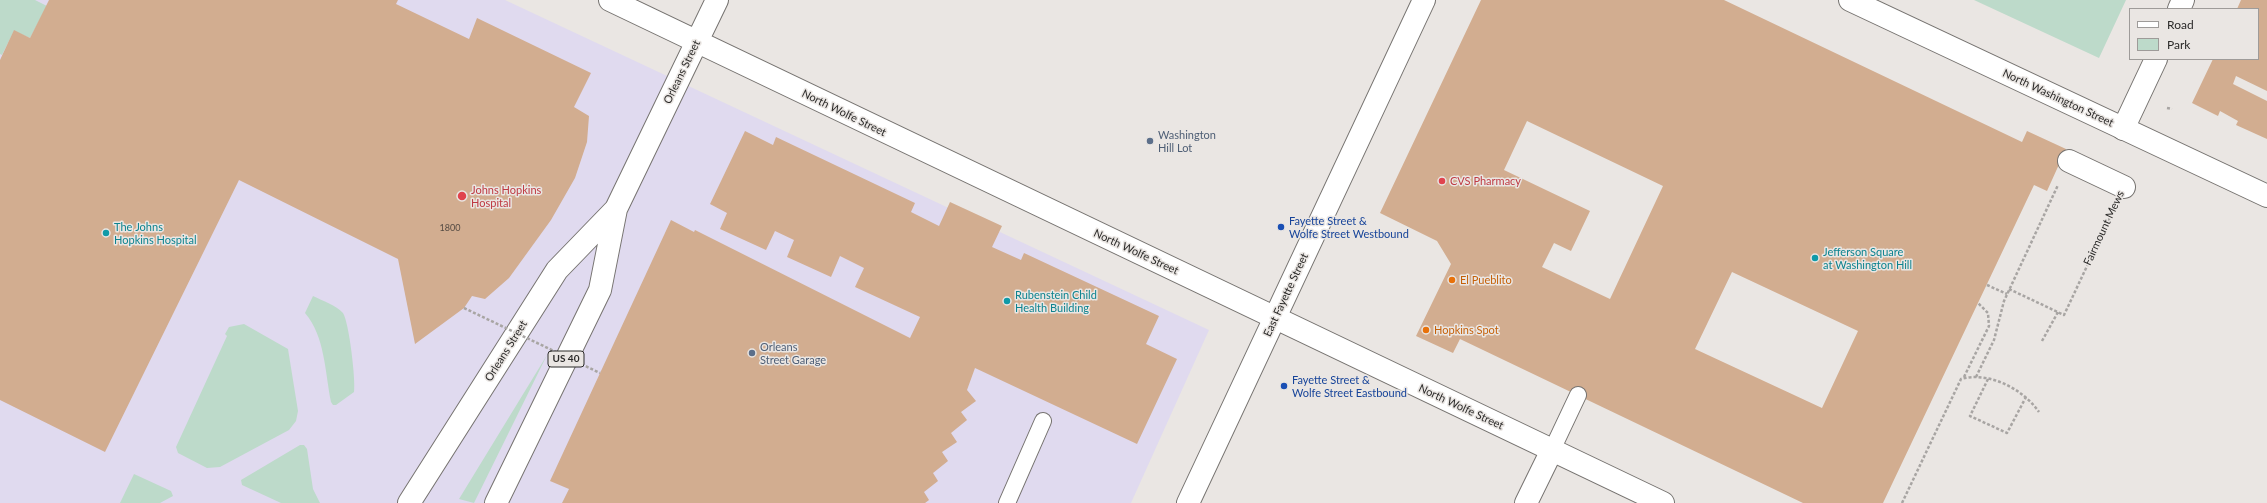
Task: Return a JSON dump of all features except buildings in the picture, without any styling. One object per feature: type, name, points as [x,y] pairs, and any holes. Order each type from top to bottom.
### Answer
[{"type":"main road","name":"North Wolfe Street","points":[[610,0],[1663,503]]},
{"type":"main road","name":"Orleans Street","points":[[496,503],[600,290],[616,209],[717,0]]},
{"type":"main road","name":"East Fayette Street","points":[[1188,503],[1424,0]]},
{"type":"main road","name":"North Washington Street","points":[[1850,0],[2267,196]]},
{"type":"main road","points":[[2123,129],[2156,60]]},
{"type":"main road","name":"Fairmount Mews","points":[[2069,161],[2124,187]]},
{"type":"main road","name":"Orleans Street","points":[[409,503],[557,270],[616,209]]},
{"type":"main road","points":[[1526,503],[1552,450]]},
{"type":"lane","points":[[1552,450],[1578,395]]},
{"type":"lane","points":[[1007,503],[1043,421]]},
{"type":"path","points":[[2167,108],[2172,109]]},
{"type":"path","points":[[1976,377],[1994,340],[2009,289],[2069,161]]},
{"type":"path","name":"Fairmount Mews","points":[[2042,341],[2058,312],[2064,315],[2124,187]]},
{"type":"path","points":[[1987,284],[2007,294]]},
{"type":"path","points":[[2009,289],[2058,312]]},
{"type":"path","points":[[1964,378],[1989,326],[1988,312],[1985,307],[1978,303]]},
{"type":"path","points":[[464,308],[600,373]]},
{"type":"path","points":[[1902,503],[1961,378],[1976,377],[2004,383],[2026,397],[2039,412]]},
{"type":"path","points":[[1988,379],[1970,416],[2007,433],[2026,397]]},
{"type":"shaded area","name":"Johns Hopkins Hospital","points":[[0,0],[505,0],[1209,330],[1131,503],[0,503]]},
{"type":"green space","points":[[0,0],[35,0],[47,6],[30,38],[14,31],[2,55],[0,54]]},
{"type":"green space","points":[[1974,0],[2126,0],[2099,58]]},
{"type":"green space","points":[[313,296],[333,305],[340,310],[343,313],[348,328],[353,365],[354,392],[336,405],[333,405],[331,402],[323,355],[317,332],[305,313]]},
{"type":"green space","points":[[244,324],[288,349],[298,411],[296,421],[289,430],[220,467],[207,468],[178,453],[176,447],[227,336],[225,334],[229,327]]},
{"type":"green space","points":[[547,355],[474,503],[459,499]]},
{"type":"green space","points":[[300,445],[304,445],[307,449],[313,489],[320,503],[281,503],[242,485],[241,480]]},
{"type":"green space","points":[[134,474],[171,491],[173,496],[160,503],[120,503]]},
{"type":"place","name":"Washington Hill Lot","points":[[1150,141]]},
{"type":"place","name":"CVS Pharmacy","points":[[1442,181]]},
{"type":"place","name":"Johns Hopkins Hospital","points":[[462,196]]},
{"type":"place","name":"Fayette Street & Wolfe Street Westbound","points":[[1281,227]]},
{"type":"place","name":"The Johns Hopkins Hospital","points":[[106,233]]},
{"type":"place","name":"Jefferson Square at Washington Hill","points":[[1815,258]]},
{"type":"place","name":"El Pueblito","points":[[1452,280]]},
{"type":"place","name":"Rubenstein Child Health Building","points":[[1007,301]]},
{"type":"place","name":"Hopkins Spot","points":[[1426,330]]},
{"type":"place","name":"Orleans Street Garage","points":[[752,353]]},
{"type":"place","name":"Fayette Street & Wolfe Street Eastbound","points":[[1284,386]]}]
